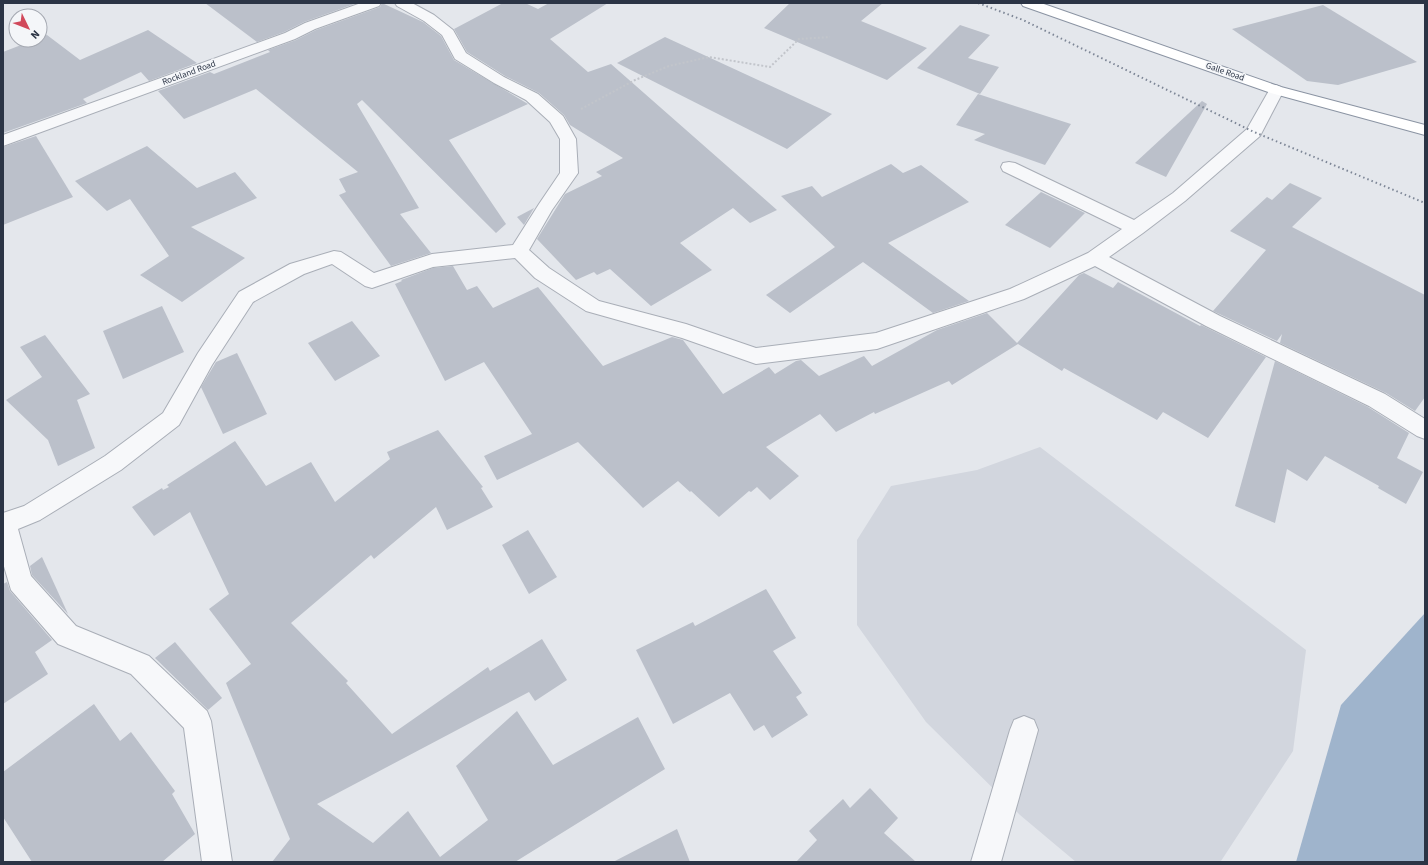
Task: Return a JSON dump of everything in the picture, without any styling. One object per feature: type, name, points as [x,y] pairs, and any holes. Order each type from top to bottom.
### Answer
[{"type":"highway","name":"Galle Road","points":[[1028,3],[1276,90],[1425,130]]},
{"type":"street","name":"Rockland Road","points":[[3,141],[290,36],[310,26],[374,3]]},
{"type":"street","points":[[402,3],[429,18],[448,32],[460,56],[499,80],[532,97],[557,119],[568,139],[569,173],[545,208],[520,251]]},
{"type":"street","points":[[520,251],[542,273],[593,306],[686,332],[756,356],[877,341],[1017,294],[1095,258],[1137,229],[1179,197],[1254,132],[1276,90]]},
{"type":"street","points":[[1010,167],[1137,229]]},
{"type":"street","points":[[217,862],[197,721],[140,665],[67,635],[20,582],[5,523],[32,513],[113,463],[171,419],[205,359],[246,297],[297,269],[334,257],[372,281],[432,261],[520,251]]},
{"type":"street","points":[[1095,258],[1213,321],[1377,400],[1425,430]]},
{"type":"street","points":[[986,862],[1024,730]]},
{"type":"path","points":[[557,119],[598,101],[635,80],[668,66],[709,57],[770,67],[799,39],[830,37]]},
{"type":"shaded area","points":[[1040,447],[1306,650],[1293,751],[1221,861],[1076,862],[1020,815],[926,722],[857,625],[857,540],[891,486],[977,470]]},
{"type":"water","points":[[1425,613],[1425,862],[1296,862],[1341,705]]},
{"type":"building","points":[[205,3],[357,3],[304,22],[284,32],[257,42]]},
{"type":"building","points":[[382,3],[423,22],[441,36],[454,60],[528,104],[449,140],[506,224],[496,233],[362,100],[357,104],[419,208],[400,214],[431,253],[391,266],[339,195],[346,192],[339,179],[358,172],[256,89],[184,119],[158,91],[210,72],[214,74],[270,52],[268,50],[296,40],[316,30],[380,7]]},
{"type":"building","points":[[503,3],[525,3],[538,9],[549,3],[608,3],[550,39],[588,72],[611,64],[777,210],[750,223],[733,208],[680,243],[712,270],[651,306],[610,269],[597,275],[594,272],[576,280],[537,239],[565,194],[602,176],[596,172],[623,158],[570,125],[564,115],[539,93],[505,76],[467,52],[454,29]]},
{"type":"building","points":[[790,3],[883,3],[861,21],[927,48],[887,80],[764,28]]},
{"type":"building","points":[[1323,5],[1417,62],[1338,85],[1307,81],[1232,29]]},
{"type":"building","points":[[960,25],[990,35],[968,58],[999,67],[980,94],[917,68]]},
{"type":"building","points":[[148,30],[197,63],[149,81],[141,72],[83,99],[87,103],[3,133],[3,52],[13,48],[48,48],[48,36],[80,60]]},
{"type":"building","points":[[665,37],[832,114],[787,149],[617,63]]},
{"type":"building","points":[[978,94],[1071,124],[1045,165],[974,140],[985,134],[956,125]]},
{"type":"building","points":[[1202,101],[1207,104],[1166,177],[1135,163]]},
{"type":"building","points":[[36,136],[73,197],[3,225],[3,147]]},
{"type":"building","points":[[147,146],[197,188],[235,172],[257,198],[191,227],[245,258],[182,302],[140,275],[169,256],[130,199],[107,211],[75,181]]},
{"type":"building","points":[[891,164],[903,173],[921,165],[969,202],[888,243],[969,301],[933,313],[863,262],[790,313],[766,295],[835,247],[781,196],[812,186],[822,197]]},
{"type":"building","points":[[1290,183],[1322,198],[1292,227],[1425,295],[1425,397],[1415,411],[1386,393],[1280,343],[1282,334],[1277,341],[1213,311],[1266,250],[1230,231],[1267,197],[1272,200]]},
{"type":"building","points":[[1041,192],[1085,213],[1050,248],[1005,225]]},
{"type":"building","points":[[534,208],[524,225],[517,217]]},
{"type":"building","points":[[453,266],[467,290],[477,286],[493,308],[538,287],[603,366],[672,337],[683,340],[723,394],[769,367],[775,374],[796,361],[801,360],[819,376],[864,356],[872,366],[937,330],[987,313],[1017,343],[1079,275],[1084,273],[1113,288],[1118,282],[1200,326],[1201,325],[1266,357],[1208,438],[1163,412],[1157,420],[1064,368],[1062,371],[1018,344],[952,385],[949,381],[875,414],[874,412],[836,432],[820,414],[766,447],[799,476],[770,500],[757,487],[751,492],[749,491],[719,517],[678,481],[643,508],[578,442],[497,480],[484,456],[532,434],[484,362],[445,381],[395,284],[402,281],[401,280],[433,268]]},
{"type":"building","points":[[162,306],[184,352],[123,379],[103,331]]},
{"type":"building","points":[[352,321],[380,356],[335,381],[308,343]]},
{"type":"building","points":[[45,335],[90,394],[77,400],[95,448],[58,466],[48,440],[6,400],[42,377],[20,347]]},
{"type":"building","points":[[237,353],[267,414],[223,434],[201,387],[216,362]]},
{"type":"building","points":[[1275,361],[1368,407],[1409,433],[1397,458],[1423,472],[1406,504],[1378,488],[1379,486],[1325,456],[1307,481],[1287,469],[1275,523],[1235,506]]},
{"type":"building","points":[[438,430],[483,487],[481,488],[493,507],[447,530],[436,507],[374,559],[371,555],[291,623],[348,681],[346,683],[392,734],[488,667],[490,671],[542,639],[567,680],[535,701],[529,692],[317,804],[373,843],[408,811],[440,857],[488,820],[456,766],[517,711],[553,765],[638,717],[665,769],[515,862],[272,862],[290,839],[226,683],[251,664],[209,609],[229,594],[190,512],[154,536],[132,507],[162,488],[163,490],[169,487],[167,485],[235,441],[266,486],[311,462],[335,502],[390,459],[387,452]]},
{"type":"building","points":[[528,530],[557,577],[529,594],[502,545]]},
{"type":"building","points":[[42,557],[68,614],[32,575],[30,566]]},
{"type":"building","points":[[7,582],[10,591],[52,640],[35,652],[48,674],[3,704],[3,584]]},
{"type":"building","points":[[766,589],[796,638],[773,651],[802,693],[796,697],[808,715],[772,738],[764,725],[754,731],[730,693],[673,724],[636,650],[693,622],[695,626]]},
{"type":"building","points":[[175,642],[222,698],[208,710],[155,658]]},
{"type":"building","points":[[94,704],[120,741],[131,732],[175,791],[172,794],[195,834],[162,862],[32,862],[3,817],[3,772]]},
{"type":"building","points":[[870,788],[898,818],[884,833],[916,862],[796,862],[817,840],[809,831],[843,799],[850,808]]},
{"type":"building","points":[[677,829],[690,862],[613,862]]},
{"type":"railway","points":[[978,3],[1023,20],[1254,132],[1425,203]]}]
